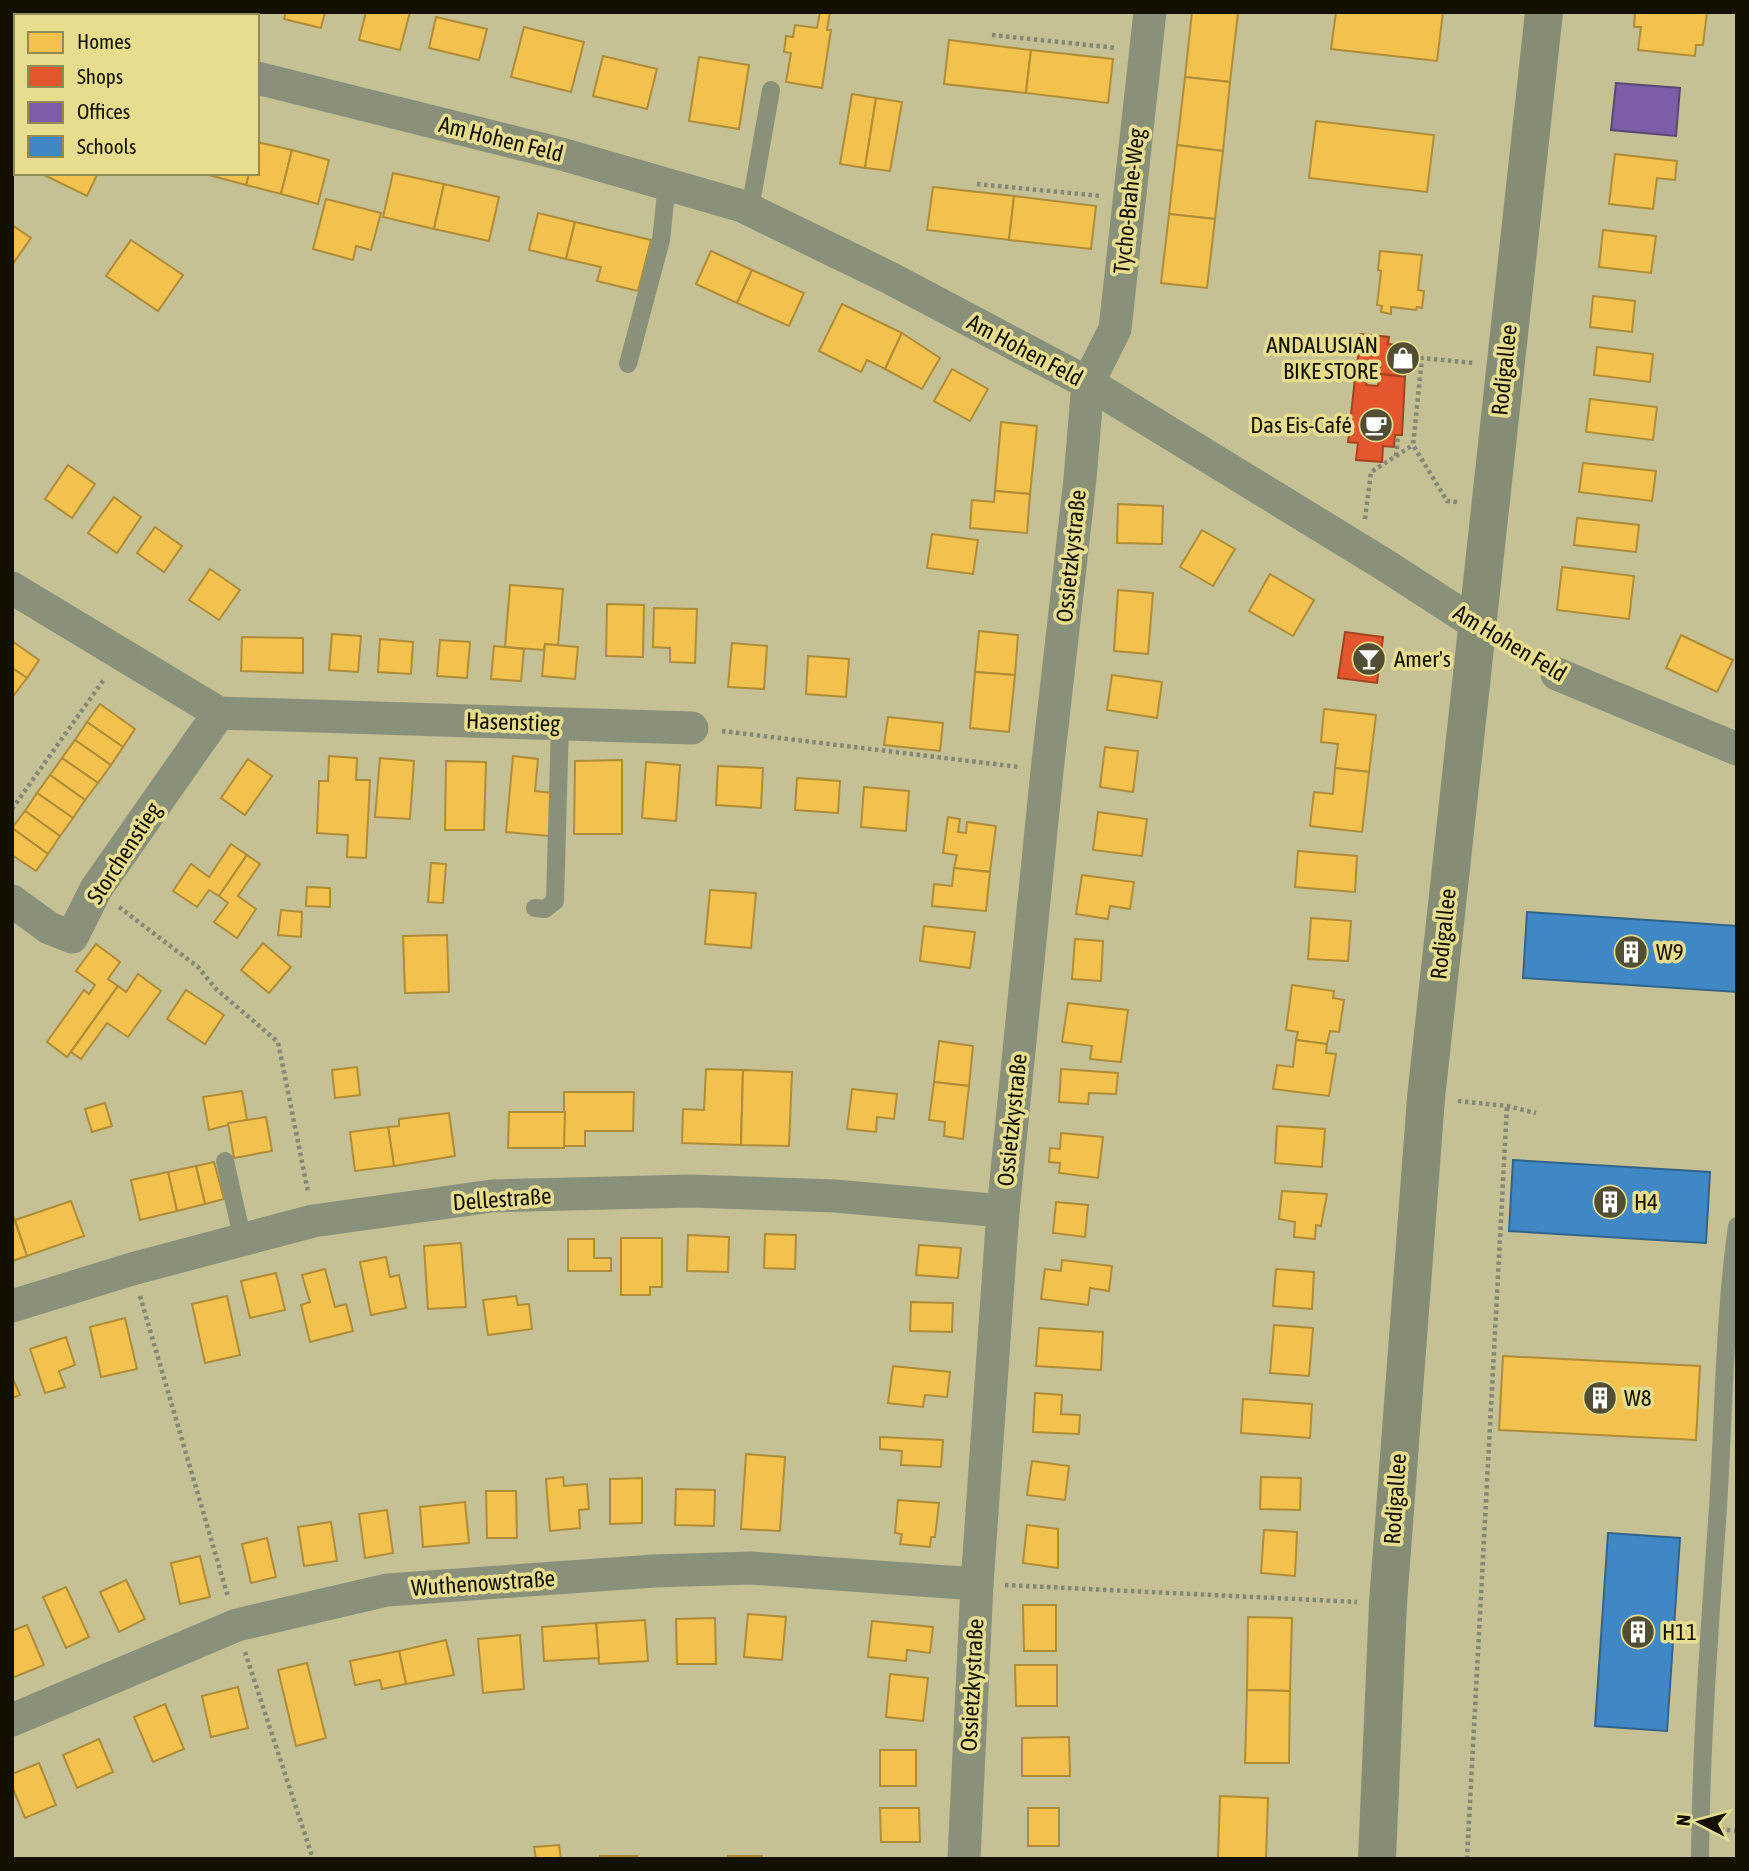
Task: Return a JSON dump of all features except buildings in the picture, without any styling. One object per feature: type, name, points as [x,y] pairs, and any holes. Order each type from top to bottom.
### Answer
[{"type":"main road","name":"Rodigallee","points":[[1377,1859],[1388,1603],[1426,1098],[1544,12]]},
{"type":"street","name":"Tycho-Brahe-Weg","points":[[1088,383],[1115,329],[1150,12]]},
{"type":"street","name":"Am Hohen Feld","points":[[259,78],[565,155],[750,209],[890,278],[1088,383],[1362,550],[1476,624]]},
{"type":"street","name":"Ossietzkystraße","points":[[964,1859],[976,1584],[1003,1211],[1088,383]]},
{"type":"street","name":"Hasenstieg","points":[[12,587],[219,713],[692,728]]},
{"type":"street","name":"Am Hohen Feld","points":[[1557,674],[1737,749]]},
{"type":"street","name":"Storchenstieg","points":[[12,901],[49,928],[72,937],[96,889],[219,713]]},
{"type":"street","name":"Dellestraße","points":[[12,1306],[132,1269],[313,1222],[492,1196],[691,1191],[835,1196],[1003,1211]]},
{"type":"street","name":"Wuthenowstraße","points":[[12,1720],[237,1625],[387,1590],[654,1571],[751,1568],[976,1584]]},
{"type":"lane","points":[[750,209],[771,90]]},
{"type":"lane","points":[[628,364],[661,240],[667,184]]},
{"type":"lane","points":[[535,908],[545,909],[555,901],[560,723]]},
{"type":"lane","points":[[225,1161],[243,1241]]},
{"type":"lane","points":[[1700,1859],[1707,1651],[1726,1506],[1725,1347],[1737,1226]]},
{"type":"path","points":[[992,34],[1146,51]]},
{"type":"path","points":[[976,184],[1129,199]]},
{"type":"path","points":[[1489,505],[1447,501],[1413,445],[1422,358],[1505,366]]},
{"type":"path","points":[[1396,457],[1398,435]]},
{"type":"path","points":[[1362,550],[1371,472],[1413,445]]},
{"type":"path","name":"Am Hohen Feld","points":[[1476,624],[1557,674]]},
{"type":"path","points":[[12,808],[122,654]]},
{"type":"path","points":[[692,728],[1047,771]]},
{"type":"path","points":[[96,889],[198,967],[216,989],[278,1042],[313,1222]]},
{"type":"path","points":[[1426,1098],[1507,1105],[1536,1112]]},
{"type":"path","points":[[1467,1859],[1507,1105]]},
{"type":"path","points":[[132,1269],[237,1625],[313,1859]]},
{"type":"path","points":[[976,1584],[1388,1603]]},
{"type":"place","name":"ANDALUSIAN BIKE STORE","points":[[1403,358]]},
{"type":"place","name":"Das Eis-Café","points":[[1376,425]]},
{"type":"place","name":"Amer's","points":[[1369,659]]},
{"type":"place","name":"W9","points":[[1631,952]]},
{"type":"place","name":"H4","points":[[1610,1202]]},
{"type":"place","name":"W8","points":[[1600,1398]]},
{"type":"place","name":"H11","points":[[1638,1632]]}]
